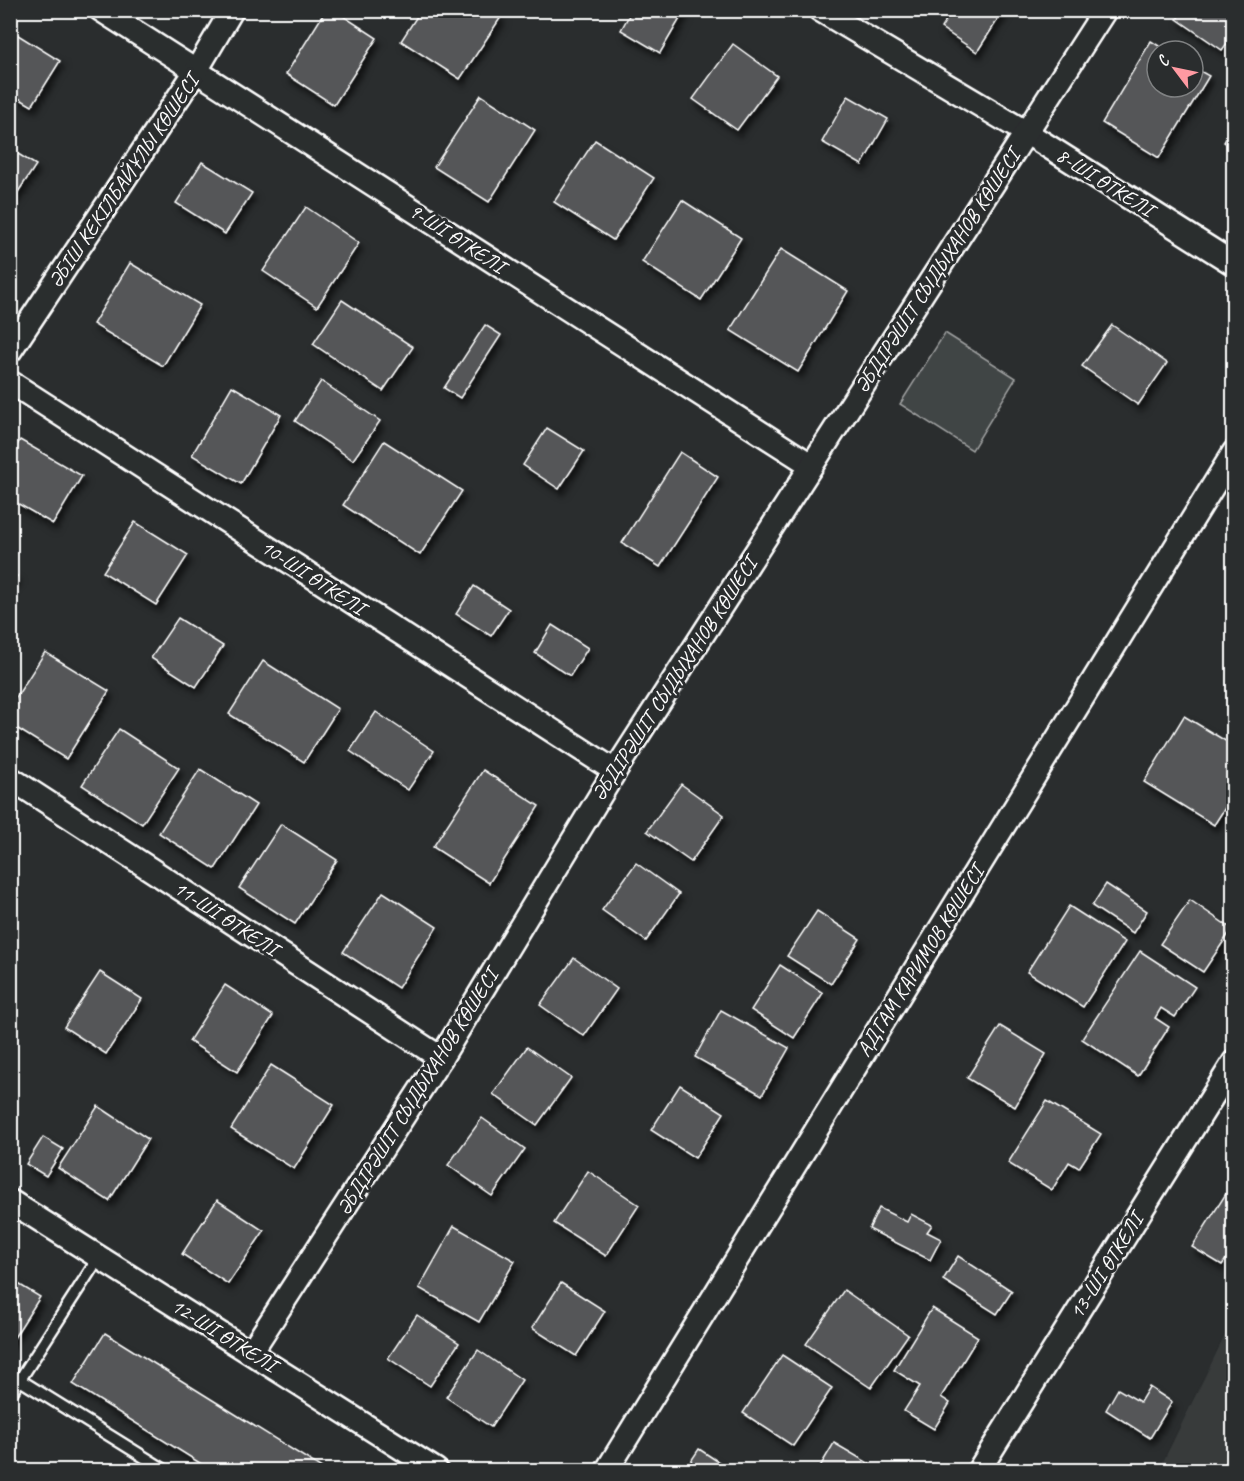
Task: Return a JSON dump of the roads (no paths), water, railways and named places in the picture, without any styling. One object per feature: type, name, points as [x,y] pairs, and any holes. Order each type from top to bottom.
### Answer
[{"type":"street","name":"9-ШІ ӨТКЕЛІ","points":[[101,10],[811,465]]},
{"type":"street","name":"ӘБІШ КЕКІЛБАЙҰЛЫ КӨШЕСІ","points":[[10,351],[196,71],[232,10]]},
{"type":"street","name":"8-ШІ ӨТКЕЛІ","points":[[820,10],[1027,133],[1233,264]]},
{"type":"street","name":"ӘБДІРӘШІТ СЫДЫХАНОВ КӨШЕСІ","points":[[251,1352],[441,1058],[615,771],[1105,10]]},
{"type":"street","name":"10-ШІ ӨТКЕЛІ","points":[[10,382],[615,771]]},
{"type":"street","name":"АДГАМ КАРИМОВ КӨШЕСІ","points":[[607,1470],[1233,452]]},
{"type":"street","name":"11-ШІ ӨТКЕЛІ","points":[[10,778],[441,1058]]},
{"type":"street","name":"13-ШІ ӨТКЕЛІ","points":[[979,1470],[1233,1062]]},
{"type":"street","name":"12-ШІ ӨТКЕЛІ","points":[[10,1201],[436,1470]]},
{"type":"lane","points":[[10,1395],[99,1257]]},
{"type":"lane","points":[[20,1380],[165,1470]]}]
